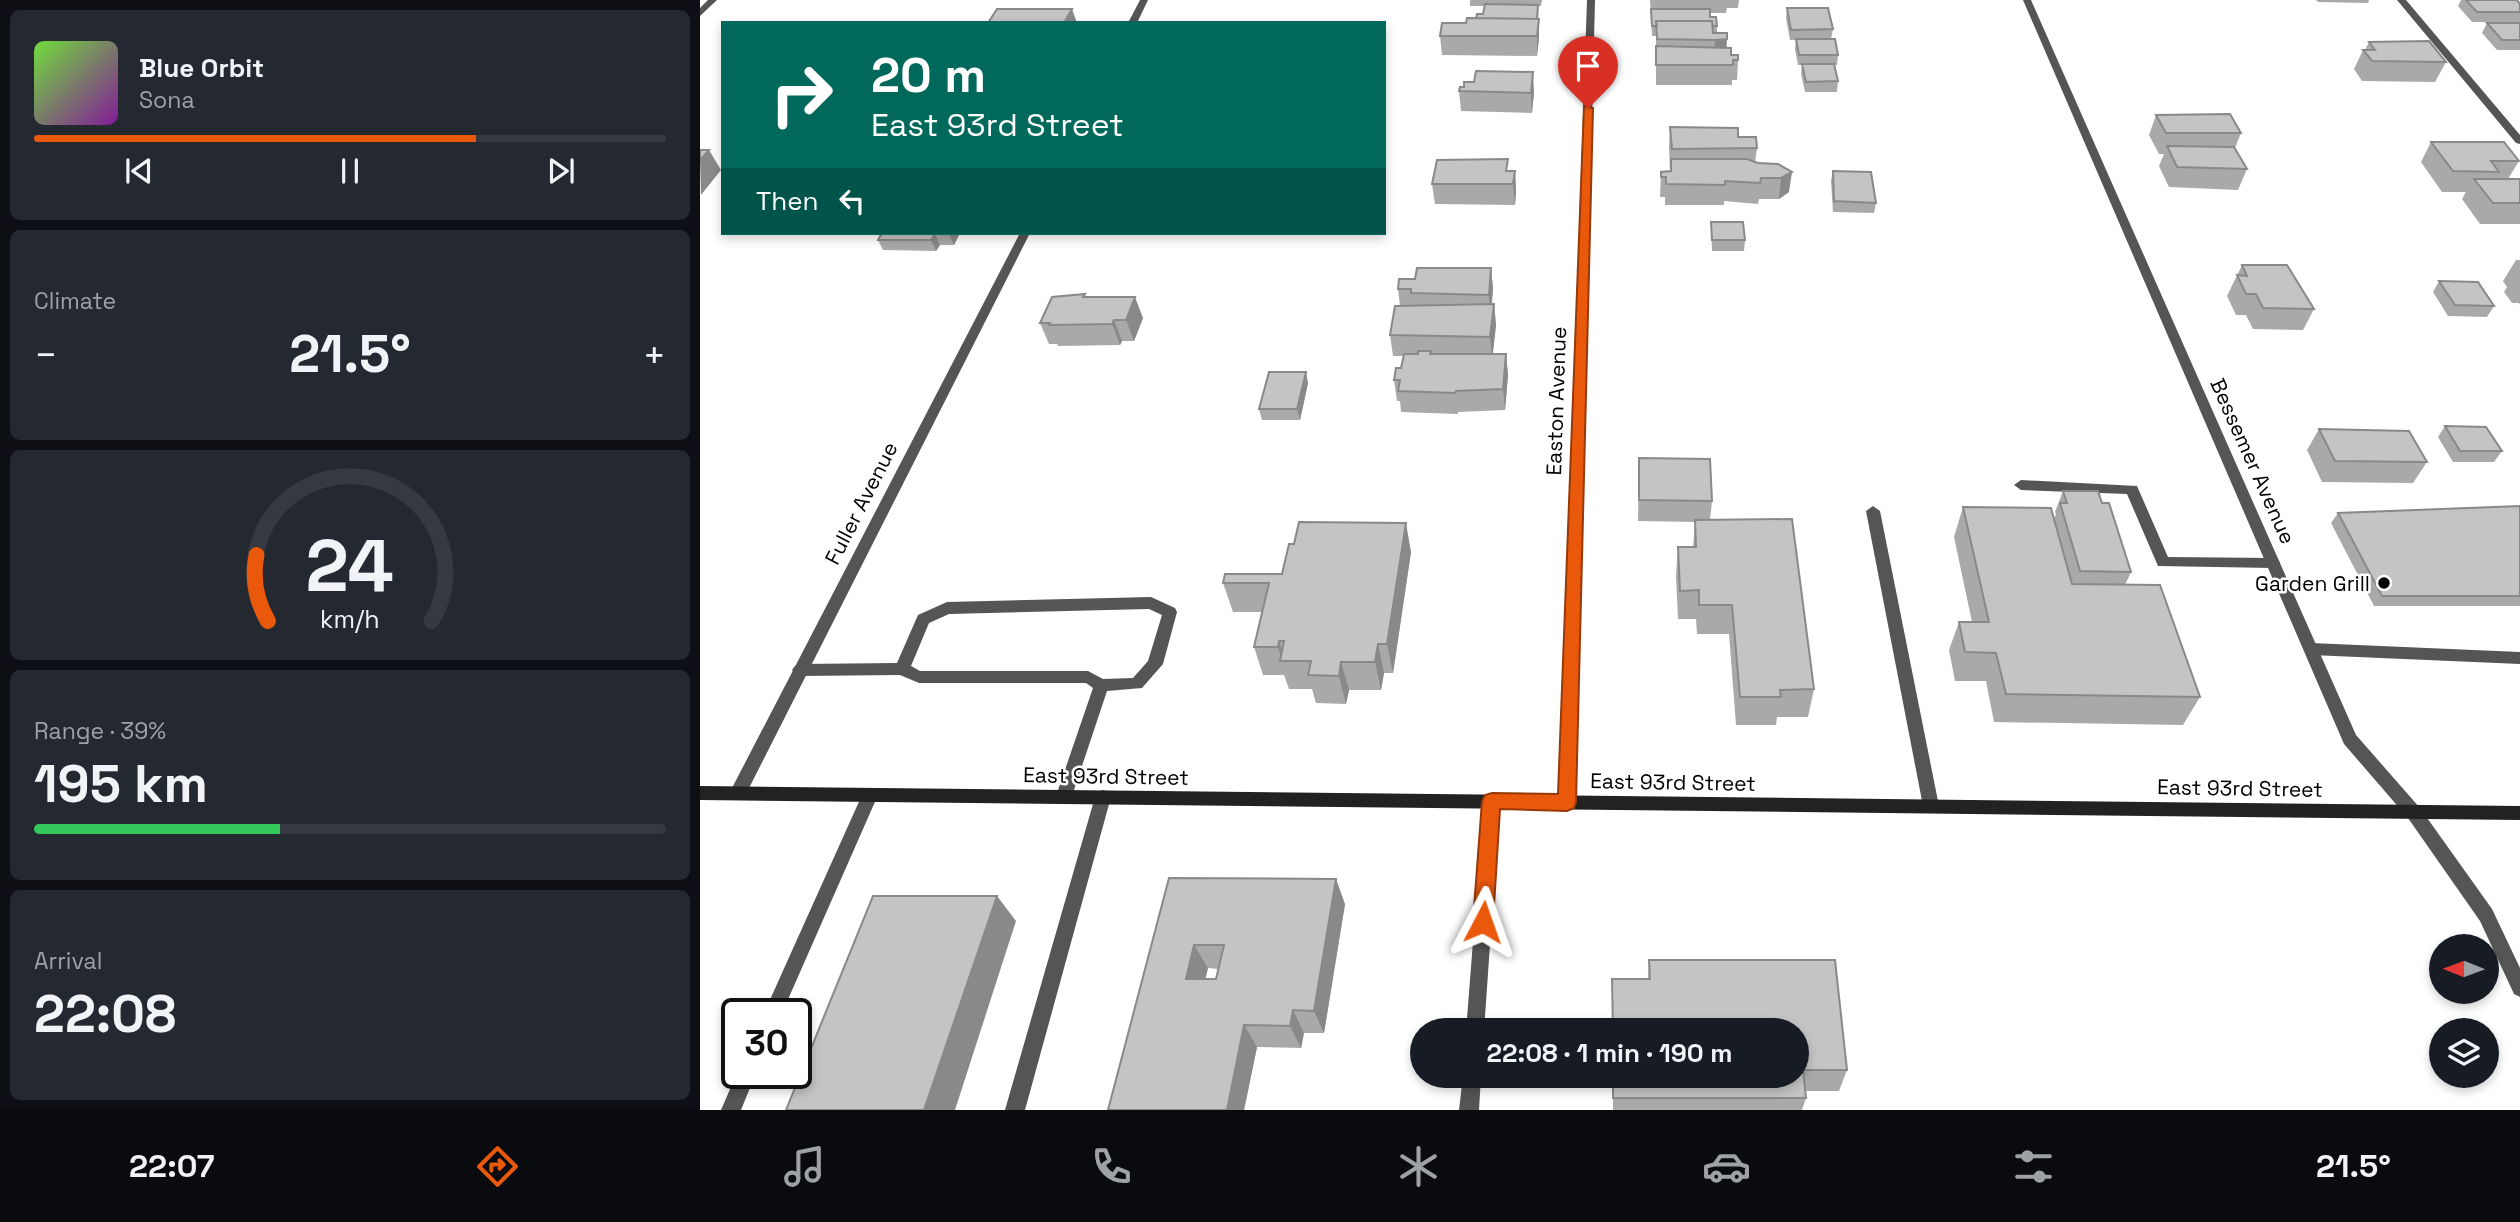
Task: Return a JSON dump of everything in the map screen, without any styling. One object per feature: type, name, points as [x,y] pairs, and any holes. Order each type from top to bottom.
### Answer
[{"type":"main road","name":"East 93rd Street","points":[[700,793],[2520,813]]},
{"type":"street","points":[[700,13],[713,0]]},
{"type":"street","points":[[1133,21],[1144,0]]},
{"type":"street","name":"Easton Avenue","points":[[1567,802],[1591,0]]},
{"type":"street","name":"Bessemer Avenue","points":[[2027,0],[2350,739],[2414,813],[2486,915],[2520,988]]},
{"type":"street","points":[[2401,0],[2520,141]]},
{"type":"street","name":"Fuller Avenue","points":[[738,793],[1024,235]]},
{"type":"street","points":[[2021,485],[2133,489],[2163,562],[2273,563]]},
{"type":"street","points":[[1873,511],[1931,806]]},
{"type":"street","points":[[800,670],[902,669],[919,677],[1088,677],[1101,685],[1137,684],[1155,664],[1170,612],[1151,603],[947,608],[923,619],[902,669]]},
{"type":"street","points":[[2311,649],[2520,658]]},
{"type":"street","points":[[1064,796],[1101,685]]},
{"type":"street","points":[[780,998],[870,795]]},
{"type":"street","points":[[1015,1110],[1103,797]]},
{"type":"street","points":[[1476,1018],[1492,801]]},
{"type":"street","points":[[1469,1110],[1471,1088]]},
{"type":"street","points":[[730,1110],[740,1089]]},
{"type":"building","points":[[2466,0],[2517,0],[2520,12],[2477,12]]},
{"type":"building","points":[[1485,4],[1538,5],[1537,19],[1476,18],[1477,14],[1483,14]]},
{"type":"building","points":[[1787,8],[1828,8],[1833,29],[1791,30]]},
{"type":"building","points":[[997,9],[1072,9],[1065,21],[989,21]]},
{"type":"building","points":[[1651,9],[1710,9],[1710,17],[1716,17],[1717,26],[1713,26],[1712,21],[1656,21],[1657,26],[1652,26]]},
{"type":"building","points":[[1467,18],[1539,19],[1537,36],[1440,36],[1442,23],[1466,23]]},
{"type":"building","points":[[1656,21],[1712,21],[1713,33],[1727,33],[1727,39],[1657,39]]},
{"type":"building","points":[[2487,23],[2520,23],[2520,40],[2502,40]]},
{"type":"building","points":[[1796,39],[1835,39],[1838,55],[1799,55]]},
{"type":"building","points":[[2429,41],[2446,62],[2372,61],[2363,50],[2375,50],[2369,42]]},
{"type":"building","points":[[1656,46],[1731,48],[1731,55],[1738,55],[1738,60],[1733,60],[1733,65],[1656,65]]},
{"type":"building","points":[[1802,64],[1834,64],[1838,81],[1806,82]]},
{"type":"building","points":[[1476,71],[1533,72],[1531,93],[1459,91],[1460,87],[1464,87],[1464,82],[1474,82]]},
{"type":"building","points":[[2230,114],[2241,133],[2166,133],[2156,115]]},
{"type":"building","points":[[1670,127],[1738,128],[1738,137],[1756,137],[1757,148],[1672,149]]},
{"type":"building","points":[[2431,142],[2504,142],[2519,161],[2491,161],[2499,172],[2453,171]]},
{"type":"building","points":[[2167,146],[2234,147],[2247,169],[2177,167]]},
{"type":"building","points":[[700,150],[709,150],[700,160]]},
{"type":"building","points":[[1508,159],[1506,171],[1515,171],[1513,184],[1432,184],[1437,160]]},
{"type":"building","points":[[1671,159],[1747,159],[1758,163],[1778,164],[1792,172],[1781,178],[1761,178],[1760,183],[1725,181],[1725,185],[1666,184],[1666,177],[1661,177],[1661,172],[1671,171]]},
{"type":"building","points":[[1833,171],[1871,172],[1876,203],[1834,201]]},
{"type":"building","points":[[2474,179],[2520,179],[2520,203],[2493,203]]},
{"type":"building","points":[[1711,222],[1743,222],[1745,240],[1712,240]]},
{"type":"building","points":[[881,235],[934,235],[931,240],[878,240]]},
{"type":"building","points":[[2242,265],[2287,265],[2314,309],[2263,308],[2256,294],[2246,294],[2237,275],[2247,276]]},
{"type":"building","points":[[1417,268],[1491,268],[1489,295],[1411,293],[1411,289],[1398,289],[1399,279],[1415,279]]},
{"type":"building","points":[[2439,281],[2478,282],[2494,306],[2455,305]]},
{"type":"building","points":[[1085,294],[1083,297],[1135,297],[1126,320],[1114,320],[1112,324],[1040,323],[1052,297]]},
{"type":"building","points":[[1494,304],[1490,337],[1390,335],[1395,306]]},
{"type":"building","points":[[1418,351],[1431,351],[1430,354],[1506,354],[1503,389],[1455,393],[1398,391],[1400,380],[1394,380],[1396,368],[1401,368],[1404,354],[1418,354]]},
{"type":"building","points":[[1269,372],[1306,372],[1297,409],[1259,409]]},
{"type":"building","points":[[2445,426],[2486,427],[2502,451],[2460,451]]},
{"type":"building","points":[[2319,429],[2409,431],[2427,462],[2335,461]]},
{"type":"building","points":[[1639,458],[1710,459],[1712,501],[1639,500]]},
{"type":"building","points":[[2063,491],[2098,491],[2102,503],[2109,503],[2131,572],[2080,571],[2060,503],[2067,503]]},
{"type":"building","points":[[2520,506],[2520,596],[2382,596],[2338,513]]},
{"type":"building","points":[[1963,507],[2051,508],[2072,584],[2160,585],[2200,697],[2006,694],[1996,653],[1965,652],[1959,622],[1989,622]]},
{"type":"building","points":[[1792,519],[1814,689],[1780,690],[1781,697],[1740,697],[1732,605],[1699,605],[1699,590],[1680,591],[1678,547],[1696,547],[1695,520]]},
{"type":"building","points":[[1299,522],[1406,523],[1387,644],[1378,644],[1375,662],[1341,662],[1339,676],[1308,675],[1311,661],[1280,661],[1284,641],[1279,641],[1278,647],[1254,647],[1269,583],[1223,583],[1225,574],[1282,574],[1289,544],[1294,544]]},
{"type":"building","points":[[1169,878],[1336,879],[1314,1011],[1293,1010],[1290,1026],[1244,1025],[1227,1110],[1108,1110]],"holes":[[[1194,945],[1224,945],[1216,979],[1186,979]]]},
{"type":"building","points":[[873,896],[997,896],[924,1110],[786,1110],[795,1089],[812,1089],[812,1046]]},
{"type":"building","points":[[1649,960],[1835,960],[1847,1070],[1809,1070],[1809,1018],[1613,1018],[1612,979],[1650,979]]},
{"type":"building","points":[[1613,1088],[1805,1088],[1806,1098],[1613,1098]]},
{"type":"place","name":"Garden Grill","points":[[2384,583]]},
{"type":"route","points":[[1483,922],[1492,801],[1567,802],[1588,108]]}]
